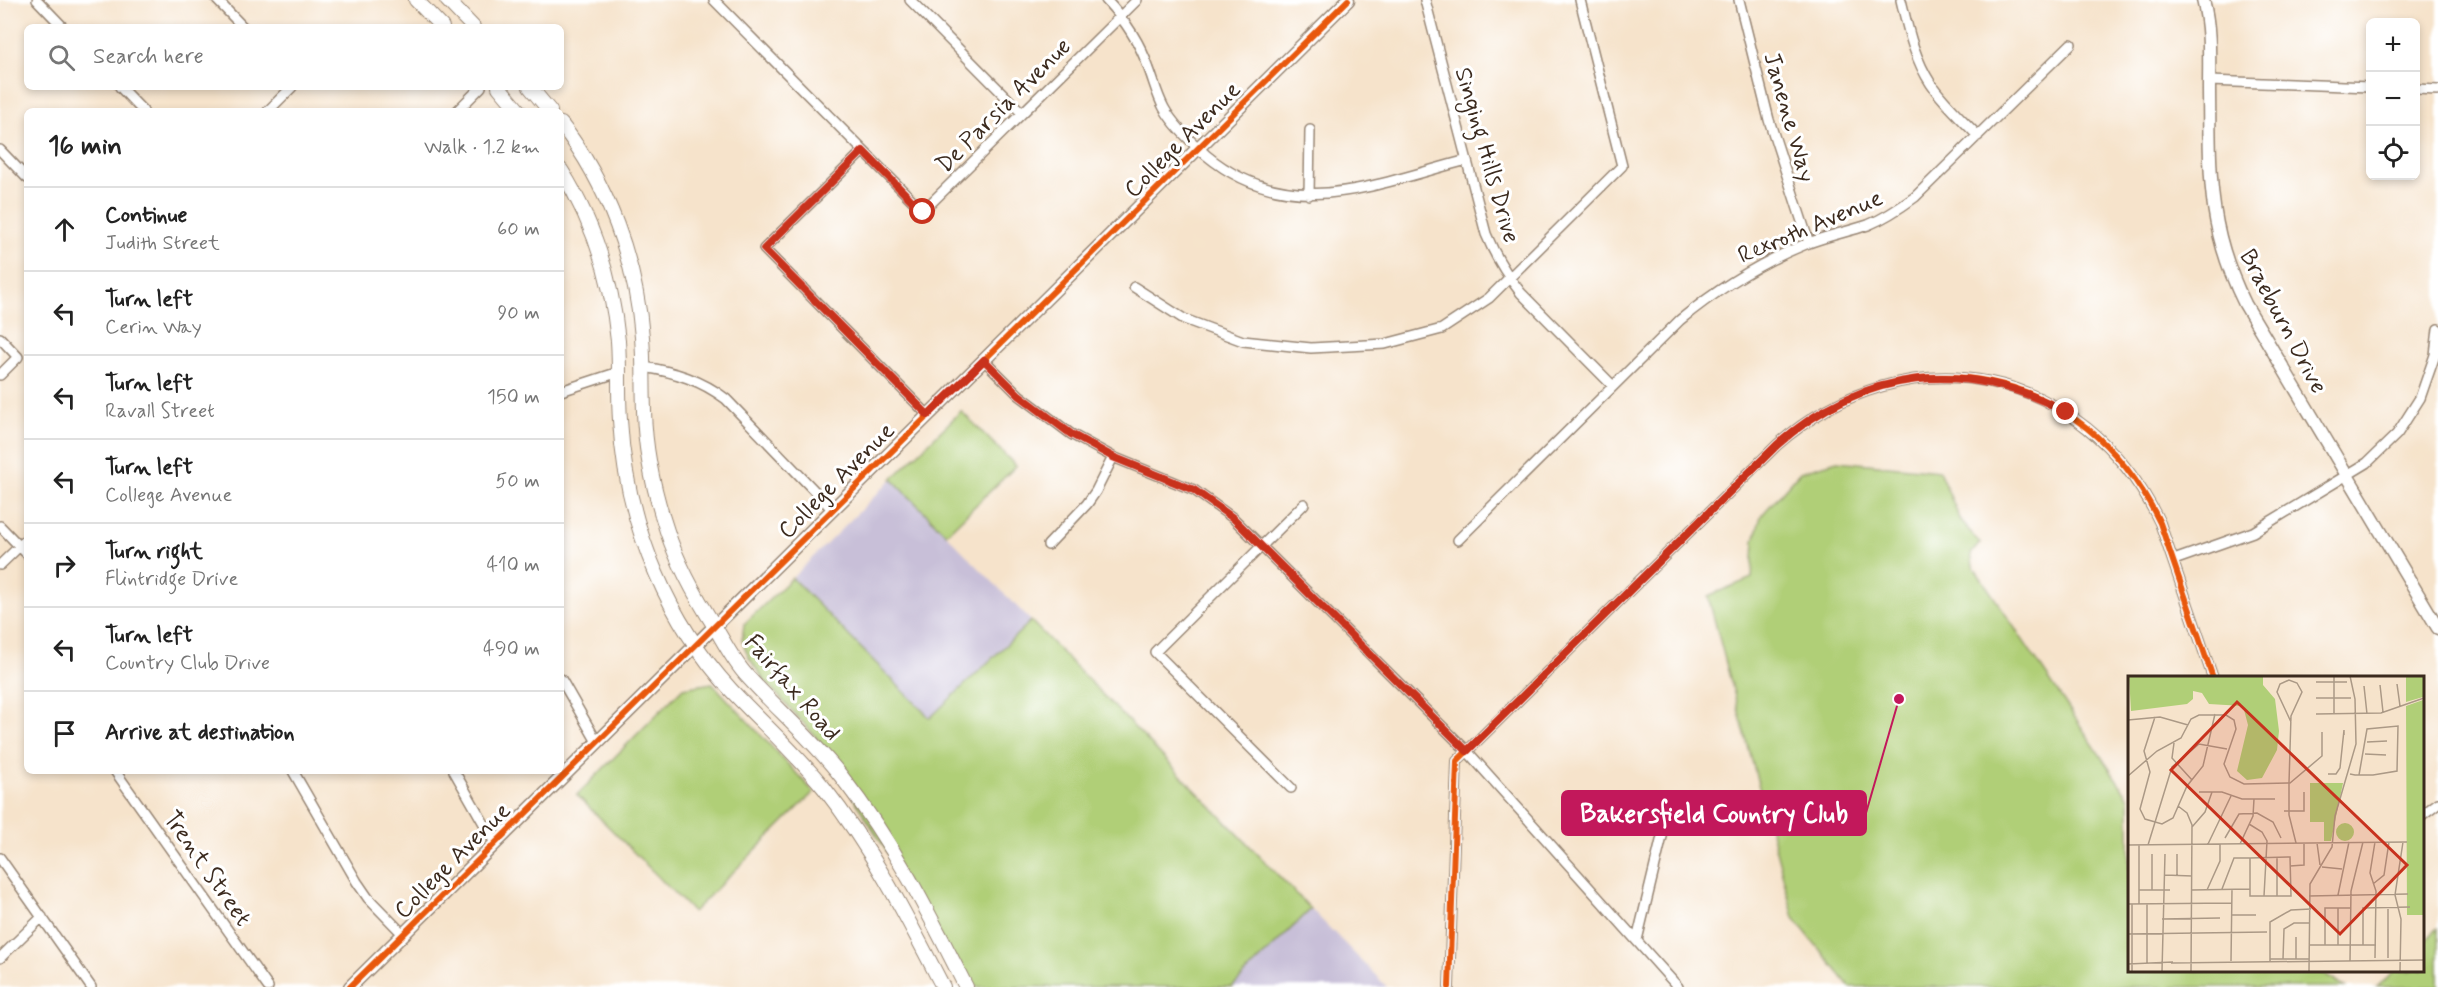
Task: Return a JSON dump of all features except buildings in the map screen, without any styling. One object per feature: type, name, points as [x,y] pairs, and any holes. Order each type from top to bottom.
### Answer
[{"type":"main road","points":[[416,0],[439,24]]},
{"type":"main road","points":[[447,0],[470,24]]},
{"type":"main road","points":[[502,90],[516,108]]},
{"type":"main road","points":[[532,90],[548,108]]},
{"type":"main road","name":"Fairfax Road","points":[[564,129],[601,191],[624,249],[638,306],[644,367],[646,441],[659,506],[678,561],[714,626],[746,675],[821,752],[868,812],[914,884],[966,987]]},
{"type":"main road","name":"Fairfax Road","points":[[564,176],[579,203],[601,259],[614,313],[622,448],[636,515],[656,573],[695,643],[730,689],[800,760],[852,824],[896,895],[943,987]]},
{"type":"street","points":[[37,0],[60,24]]},
{"type":"street","points":[[217,0],[240,24]]},
{"type":"street","points":[[714,0],[863,151],[764,249],[928,415]]},
{"type":"street","points":[[910,0],[1022,113]]},
{"type":"street","points":[[1106,0],[1120,16],[1142,52],[1164,108],[1173,122],[1217,164],[1251,183],[1280,191],[1309,195],[1342,192],[1467,160]]},
{"type":"street","name":"De Parsia Avenue","points":[[863,151],[923,212],[1137,0]]},
{"type":"street","name":"College Avenue","points":[[350,987],[695,643],[1348,0]]},
{"type":"street","name":"Singing Hills Drive","points":[[1425,0],[1486,234],[1493,252],[1509,278],[1613,386]]},
{"type":"street","points":[[1134,288],[1184,319],[1243,341],[1311,348],[1385,344],[1442,329],[1489,298],[1622,166],[1580,0]]},
{"type":"street","name":"Janene Way","points":[[1738,0],[1769,120],[1809,243]]},
{"type":"street","points":[[1901,0],[1913,47],[1931,83],[1942,99],[1978,136]]},
{"type":"street","name":"Braeburn Drive","points":[[2203,0],[2208,28],[2210,184],[2213,213],[2225,260],[2245,304],[2438,628]]},
{"type":"street","name":"Rexroth Avenue","points":[[1458,540],[1680,320],[1706,298],[1747,272],[1809,243],[1867,225],[1900,208],[1915,197],[2071,44]]},
{"type":"street","points":[[2209,81],[2366,87]]},
{"type":"street","points":[[2420,89],[2438,90]]},
{"type":"street","points":[[123,90],[140,108]]},
{"type":"street","points":[[271,108],[289,90]]},
{"type":"street","points":[[460,108],[478,90]]},
{"type":"street","points":[[1309,195],[1310,130]]},
{"type":"street","points":[[0,150],[24,175]]},
{"type":"street","points":[[2174,560],[2253,532],[2348,476],[2384,448],[2408,418],[2428,377],[2438,328]]},
{"type":"street","points":[[0,338],[18,357],[0,375]]},
{"type":"street","points":[[984,360],[1019,395],[1044,416],[1071,434],[1113,457],[1194,490],[1233,518],[1467,751],[1678,987]]},
{"type":"street","points":[[644,367],[682,375],[713,389],[726,399],[832,509]]},
{"type":"street","points":[[564,390],[619,372]]},
{"type":"street","points":[[1449,987],[1457,761],[1777,445],[1796,428],[1823,410],[1860,392],[1924,378],[1970,379],[2018,389],[2066,412],[2105,442],[2137,479],[2160,523],[2212,676]]},
{"type":"street","points":[[1048,545],[1088,504],[1113,457]]},
{"type":"street","points":[[1291,788],[1155,652],[1304,504]]},
{"type":"street","points":[[0,526],[24,551]]},
{"type":"street","points":[[0,565],[24,541]]},
{"type":"street","points":[[564,684],[597,742]]},
{"type":"street","name":"Trent Street","points":[[118,774],[268,987]]},
{"type":"street","points":[[295,774],[357,882],[368,898],[403,934]]},
{"type":"street","points":[[456,774],[495,843]]},
{"type":"street","points":[[2423,813],[2438,803]]},
{"type":"street","points":[[1636,940],[1667,816]]},
{"type":"street","points":[[0,858],[91,987]]},
{"type":"street","points":[[0,957],[42,916]]},
{"type":"shaded area","points":[[892,479],[1031,621],[930,718],[792,578]]},
{"type":"shaded area","points":[[1311,909],[1387,987],[1232,987]]},
{"type":"green space","points":[[961,411],[1016,466],[946,534],[892,479]]},
{"type":"green space","points":[[1837,461],[1939,471],[1961,521],[1980,543],[1971,554],[1973,566],[2128,797],[2128,972],[2320,972],[2345,987],[1850,987],[1794,918],[1708,596],[1752,578],[1754,541],[1761,516],[1800,472]]},
{"type":"green space","points":[[792,578],[930,718],[1031,621],[1311,909],[1232,987],[971,987],[815,736],[763,679],[749,658],[742,641],[744,624]]},
{"type":"green space","points":[[712,683],[814,792],[693,912],[577,795],[683,688]]},
{"type":"green space","points":[[2438,928],[2438,987],[2377,987],[2393,972],[2423,972],[2423,943]]},
{"type":"cycle path","points":[[350,987],[1348,0]]},
{"type":"cycle path","points":[[1449,987],[1457,761],[1777,445],[1828,409],[1882,386],[1936,377],[1990,382],[2040,399],[2087,428],[2127,470],[2160,523],[2212,676]]},
{"type":"place","name":"Bakersfield Country Club","points":[[1899,699]]},
{"type":"route","points":[[923,212],[863,151],[764,249],[928,415],[984,360],[1019,395],[1044,416],[1071,434],[1113,457],[1194,490],[1214,503],[1262,546],[1467,751],[1777,445],[1816,414],[1860,392],[1880,386],[1900,381],[1945,377],[1970,379],[2018,389],[2066,412]]}]
